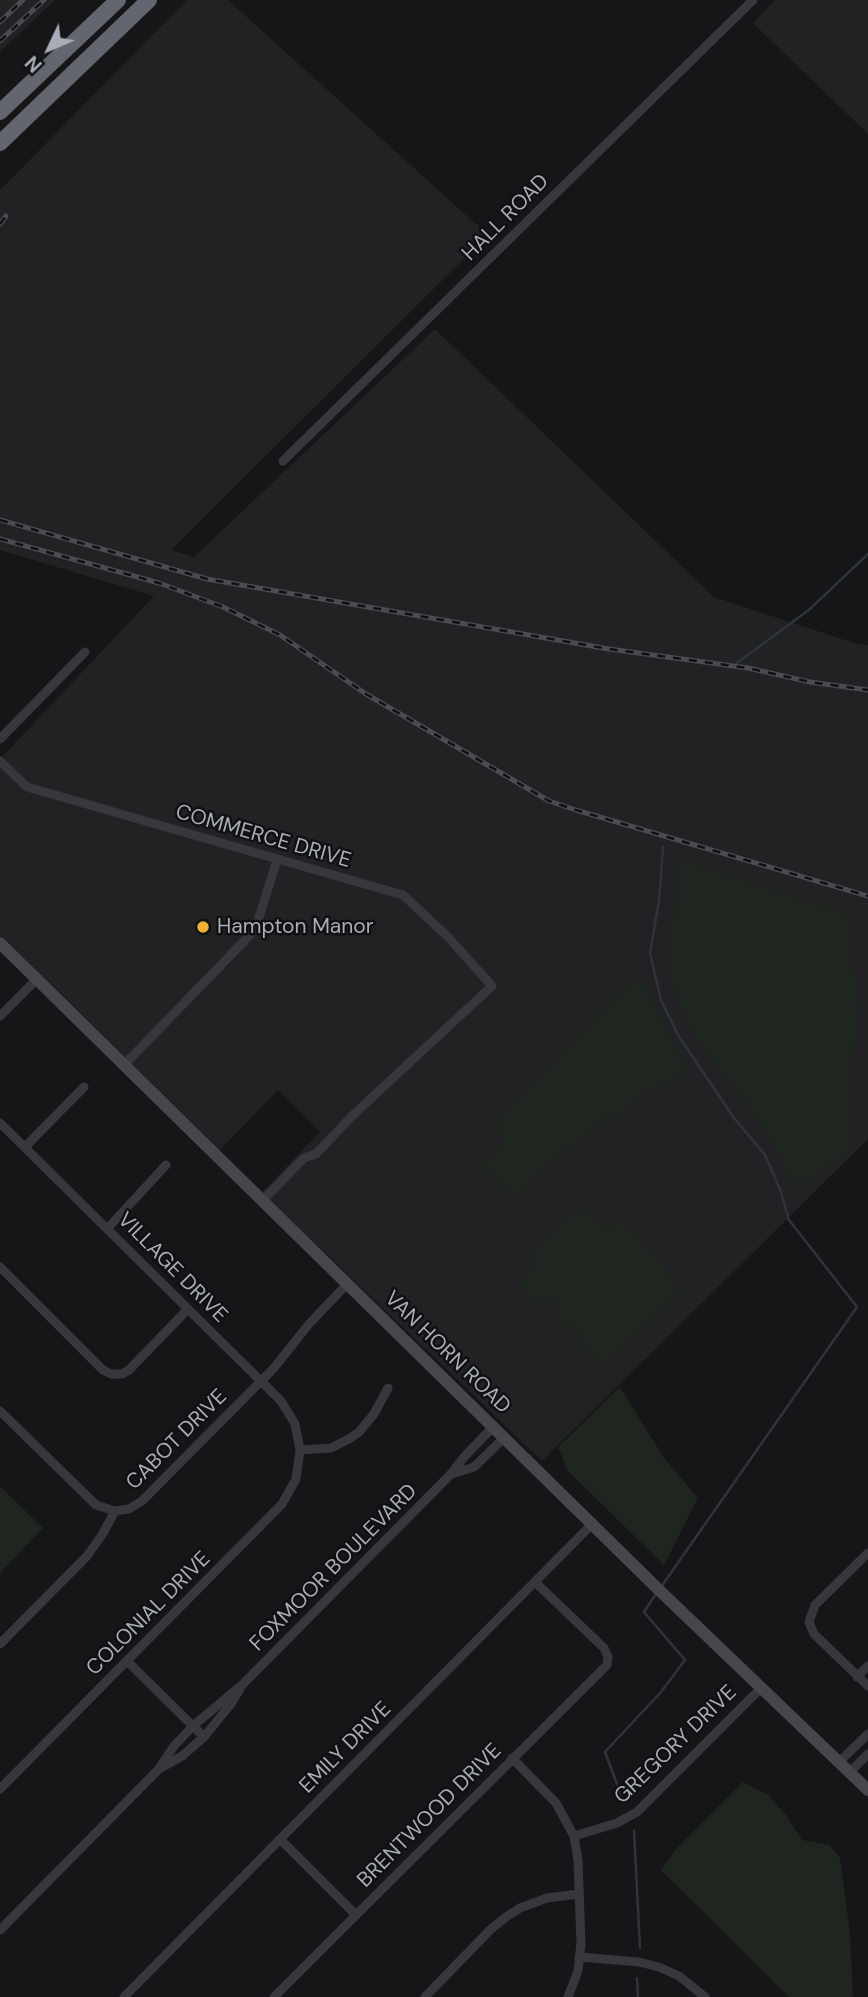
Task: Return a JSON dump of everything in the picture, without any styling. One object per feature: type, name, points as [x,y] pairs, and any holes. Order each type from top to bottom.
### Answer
[{"type":"highway","points":[[0,112],[118,0]]},
{"type":"highway","points":[[0,143],[149,0]]},
{"type":"main road","name":"VAN HORN ROAD","points":[[0,943],[868,1790]]},
{"type":"street","name":"HALL ROAD","points":[[283,461],[753,0]]},
{"type":"street","points":[[0,739],[85,652]]},
{"type":"street","name":"COMMERCE DRIVE","points":[[0,761],[27,787],[403,895],[447,936],[492,986],[351,1117],[316,1154],[304,1157],[263,1200]]},
{"type":"street","points":[[125,1064],[251,934],[258,921],[277,860]]},
{"type":"street","points":[[0,1016],[37,979]]},
{"type":"street","points":[[25,1147],[84,1087]]},
{"type":"street","name":"VILLAGE DRIVE","points":[[0,1123],[281,1401],[297,1432],[300,1450]]},
{"type":"street","points":[[107,1229],[166,1165]]},
{"type":"street","points":[[0,1267],[103,1370],[111,1374],[122,1374],[129,1370],[188,1309]]},
{"type":"street","name":"CABOT DRIVE","points":[[0,1644],[87,1556],[115,1511],[129,1509],[142,1501],[283,1358],[309,1324],[348,1283]]},
{"type":"street","points":[[300,1450],[331,1448],[359,1432],[374,1414],[387,1388]]},
{"type":"street","points":[[0,1411],[92,1502],[101,1508],[115,1511]]},
{"type":"street","name":"FOXMOOR BOULEVARD","points":[[0,1930],[158,1770],[192,1726],[242,1685],[450,1475],[494,1426]]},
{"type":"street","name":"FOXMOOR BOULEVARD","points":[[450,1475],[474,1467],[505,1437]]},
{"type":"street","name":"COLONIAL DRIVE","points":[[0,1789],[282,1504],[296,1479],[300,1450]]},
{"type":"street","name":"EMILY DRIVE","points":[[124,1997],[593,1523]]},
{"type":"street","points":[[868,1553],[815,1605],[809,1617],[814,1634],[868,1686]]},
{"type":"street","name":"BRENTWOOD DRIVE","points":[[274,1997],[604,1669],[608,1660],[604,1648],[535,1582]]},
{"type":"street","points":[[127,1661],[204,1737]]},
{"type":"street","points":[[858,1677],[868,1666]]},
{"type":"street","name":"FOXMOOR BOULEVARD","points":[[158,1770],[182,1756],[204,1737],[230,1706],[242,1685]]},
{"type":"street","name":"GREGORY DRIVE","points":[[574,1836],[617,1823],[636,1812],[761,1688]]},
{"type":"street","points":[[839,1762],[868,1734]]},
{"type":"street","points":[[850,1772],[868,1755]]},
{"type":"street","points":[[512,1758],[556,1803],[574,1836],[578,1860],[580,1957],[575,1984],[568,1997]]},
{"type":"street","points":[[281,1840],[356,1915]]},
{"type":"street","points":[[425,1997],[506,1917],[520,1908],[547,1898],[579,1894]]},
{"type":"street","points":[[580,1957],[639,1962],[659,1967],[679,1976],[705,1997]]},
{"type":"shaded area","points":[[0,0],[55,0],[0,52]]},
{"type":"shaded area","points":[[187,0],[228,0],[488,235],[171,550],[194,557],[435,329],[714,597],[857,644],[868,645],[868,1139],[542,1461],[262,1192],[320,1132],[278,1090],[220,1150],[0,934],[0,759],[154,596],[0,550],[0,190]]},
{"type":"shaded area","points":[[775,0],[868,0],[868,134],[753,23]]},
{"type":"shaded area","points":[[678,860],[846,913],[859,1005],[848,1107],[853,1146],[827,1168],[799,1186],[789,1176],[779,1152],[749,1105],[701,1046],[679,1002],[666,957],[677,900]]},
{"type":"shaded area","points":[[634,978],[643,981],[682,1057],[685,1069],[677,1078],[639,1095],[620,1117],[606,1117],[586,1136],[547,1162],[530,1178],[523,1191],[512,1195],[482,1165],[504,1143],[496,1123]]},
{"type":"shaded area","points":[[583,1208],[607,1229],[622,1222],[626,1224],[682,1289],[603,1366],[580,1343],[585,1338],[575,1328],[561,1324],[554,1318],[562,1309],[547,1295],[539,1303],[519,1284],[534,1269],[532,1256],[570,1216]]},
{"type":"shaded area","points":[[620,1387],[664,1458],[698,1498],[664,1565],[568,1471],[558,1447]]},
{"type":"shaded area","points":[[0,1486],[43,1528],[0,1573]]},
{"type":"shaded area","points":[[743,1782],[768,1795],[786,1815],[802,1840],[829,1845],[840,1858],[850,1934],[853,1997],[789,1997],[661,1870],[677,1848]]},
{"type":"waterway","points":[[737,663],[810,609],[868,554]]},
{"type":"waterway","points":[[661,1587],[857,1307],[789,1220],[781,1192],[765,1155],[734,1118],[678,1035],[661,1000],[650,953],[659,901],[663,847]]},
{"type":"waterway","points":[[623,1800],[605,1752],[661,1692],[685,1660],[644,1612],[655,1595]]},
{"type":"waterway","points":[[634,1831],[640,1948]]},
{"type":"waterway","points":[[637,1978],[638,1997]]},
{"type":"railway","points":[[0,22],[23,0]]},
{"type":"railway","points":[[0,41],[44,0]]},
{"type":"railway","points":[[0,224],[6,216]]},
{"type":"railway","points":[[0,520],[207,579],[609,649],[748,668],[810,682],[868,690]]},
{"type":"railway","points":[[0,539],[159,583],[223,607],[280,635],[366,694],[549,801],[868,896]]},
{"type":"place","name":"Hampton Manor","points":[[203,927]]}]
